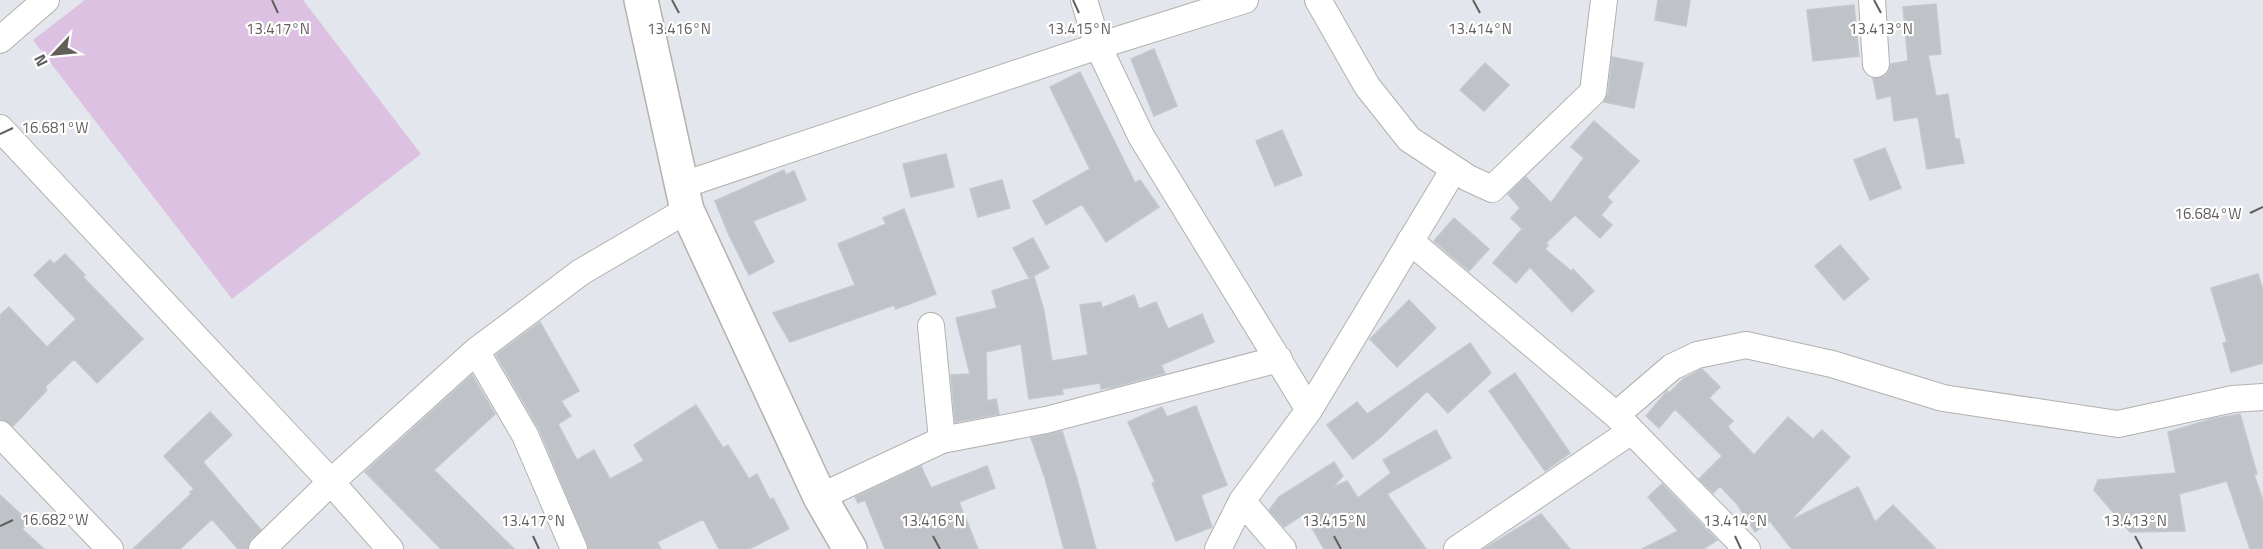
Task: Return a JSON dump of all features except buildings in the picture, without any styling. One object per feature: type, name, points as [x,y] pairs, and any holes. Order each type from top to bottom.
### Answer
[{"type":"street","points":[[0,40],[46,0]]},
{"type":"street","points":[[642,0],[683,198],[820,497],[850,549]]},
{"type":"street","points":[[1084,0],[1098,46],[1141,136],[1309,410]]},
{"type":"street","points":[[262,549],[331,482],[476,351],[683,198],[1098,46],[1245,0]]},
{"type":"street","points":[[1318,0],[1367,86],[1409,139],[1468,178],[1492,189],[1593,93],[1604,0]]},
{"type":"street","points":[[1872,0],[1876,64]]},
{"type":"street","points":[[0,128],[331,482],[390,549]]},
{"type":"street","points":[[1218,549],[1242,501],[1309,410],[1454,169]]},
{"type":"street","points":[[1410,241],[1623,424],[1747,549]]},
{"type":"street","points":[[931,326],[942,440]]},
{"type":"street","points":[[1457,549],[1623,424],[1672,367],[1697,355],[1746,345],[1833,364],[1944,398],[2118,424],[2233,399],[2263,397]]},
{"type":"street","points":[[476,351],[525,435],[574,549]]},
{"type":"street","points":[[820,497],[942,440],[1046,420],[1279,359]]},
{"type":"street","points":[[0,434],[110,549]]},
{"type":"street","points":[[1242,501],[1283,549]]},
{"type":"shaded area","points":[[85,0],[303,0],[421,154],[232,299],[33,40]]}]
